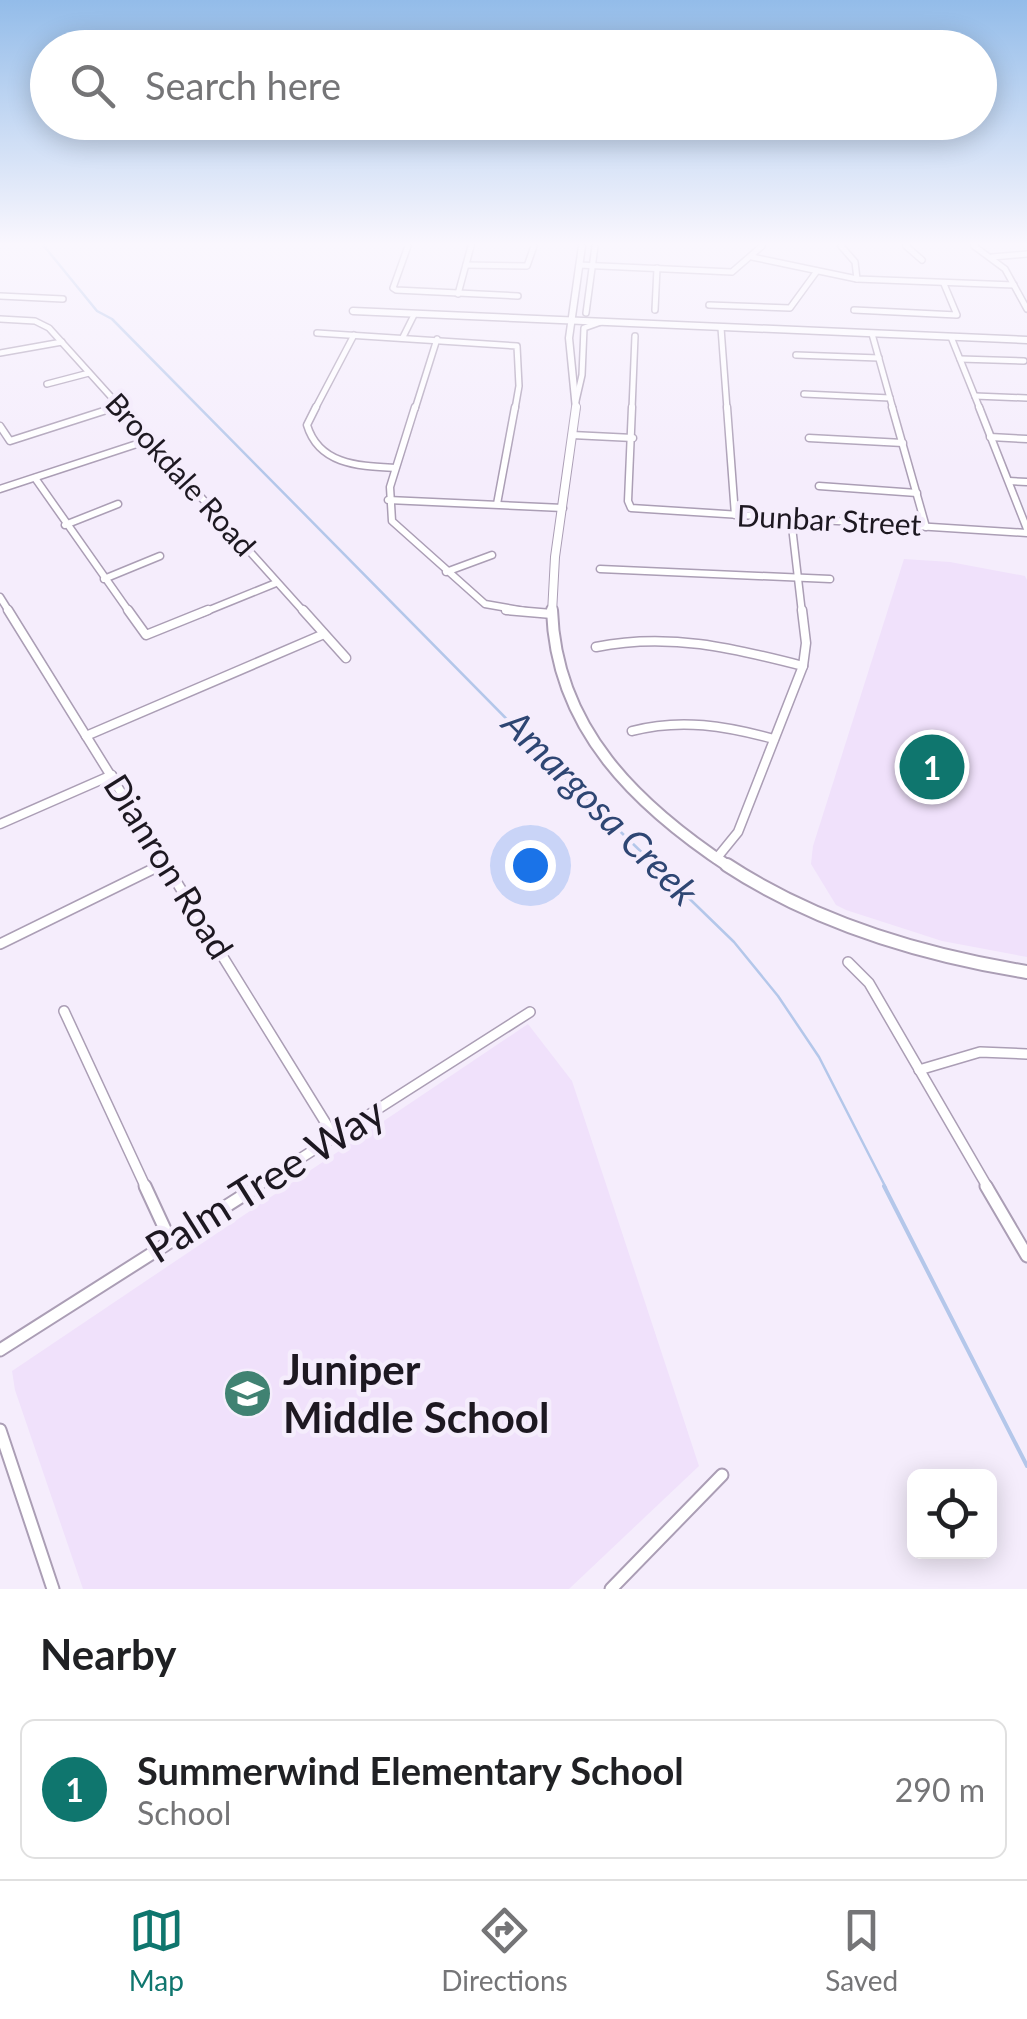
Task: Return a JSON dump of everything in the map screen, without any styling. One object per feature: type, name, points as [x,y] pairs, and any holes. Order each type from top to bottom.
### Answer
[{"type":"street","name":"Brookdale Road","points":[[20,320],[35,321],[62,342],[346,658]]},
{"type":"street","points":[[404,337],[411,320]]},
{"type":"street","points":[[551,320],[1027,340]]},
{"type":"street","points":[[570,321],[569,355],[576,400],[552,614],[558,670],[568,699],[607,762],[662,819],[716,859],[851,930],[898,947],[1027,972]]},
{"type":"street","points":[[576,400],[583,386],[580,358],[584,328],[600,322]]},
{"type":"street","points":[[720,328],[735,515]]},
{"type":"street","points":[[316,333],[517,346],[519,386],[497,504]]},
{"type":"street","points":[[354,334],[307,425],[316,450],[354,465],[395,468]]},
{"type":"street","points":[[872,334],[926,527]]},
{"type":"street","points":[[572,434],[633,438],[635,336]]},
{"type":"street","points":[[951,337],[1027,531]]},
{"type":"street","points":[[436,338],[395,468],[388,500],[392,521],[484,604],[514,612],[552,614]]},
{"type":"street","points":[[0,352],[62,342]]},
{"type":"street","points":[[796,355],[879,358]]},
{"type":"street","points":[[960,359],[1024,361]]},
{"type":"street","points":[[46,384],[89,373]]},
{"type":"street","points":[[804,394],[890,398]]},
{"type":"street","points":[[975,396],[1027,398]]},
{"type":"street","points":[[0,426],[10,440],[118,406]]},
{"type":"street","points":[[990,437],[1027,438]]},
{"type":"street","name":"Dunbar Street","points":[[633,438],[628,501],[631,508],[1027,531]]},
{"type":"street","points":[[809,438],[903,443]]},
{"type":"street","points":[[0,489],[149,440]]},
{"type":"street","points":[[35,478],[146,635],[276,583]]},
{"type":"street","points":[[1009,481],[1027,482]]},
{"type":"street","points":[[819,486],[917,492]]},
{"type":"street","points":[[388,500],[563,508]]},
{"type":"street","points":[[65,525],[118,504]]},
{"type":"street","points":[[716,859],[738,832],[803,666],[806,643],[790,518]]},
{"type":"street","points":[[104,578],[160,556]]},
{"type":"street","points":[[446,572],[470,560],[492,556]]},
{"type":"street","points":[[600,569],[830,578]]},
{"type":"street","name":"Dianron Road","points":[[0,597],[335,1138]]},
{"type":"street","points":[[86,736],[324,634]]},
{"type":"street","points":[[596,646],[617,641],[683,638],[803,666]]},
{"type":"street","points":[[632,731],[667,722],[714,723],[774,740]]},
{"type":"street","points":[[0,824],[112,775]]},
{"type":"street","points":[[0,944],[166,863]]},
{"type":"street","points":[[848,962],[869,983],[1027,1256]]},
{"type":"street","points":[[64,1012],[170,1240]]},
{"type":"street","name":"Palm Tree Way","points":[[0,1350],[335,1138],[522,1013],[530,1012]]},
{"type":"street","points":[[919,1070],[980,1052],[1027,1054]]},
{"type":"street","points":[[0,1430],[54,1589]]},
{"type":"street","points":[[611,1589],[722,1475]]},
{"type":"shaded area","points":[[904,559],[950,562],[1025,576],[1027,580],[1027,957],[942,941],[846,910],[836,905],[811,864],[813,846]]},
{"type":"shaded area","points":[[528,1024],[572,1081],[699,1466],[569,1589],[83,1589],[15,1390],[12,1371]]},
{"type":"waterway","name":"Amargosa Creek","points":[[113,320],[557,770],[734,942],[778,996],[819,1057],[886,1188]]},
{"type":"waterway","name":"Amargosa Creek","points":[[884,1186],[1027,1466]]},
{"type":"place","name":"Summerwind Elementary School","points":[[932,767]]},
{"type":"place","name":"Juniper Middle School","points":[[248,1394]]}]
